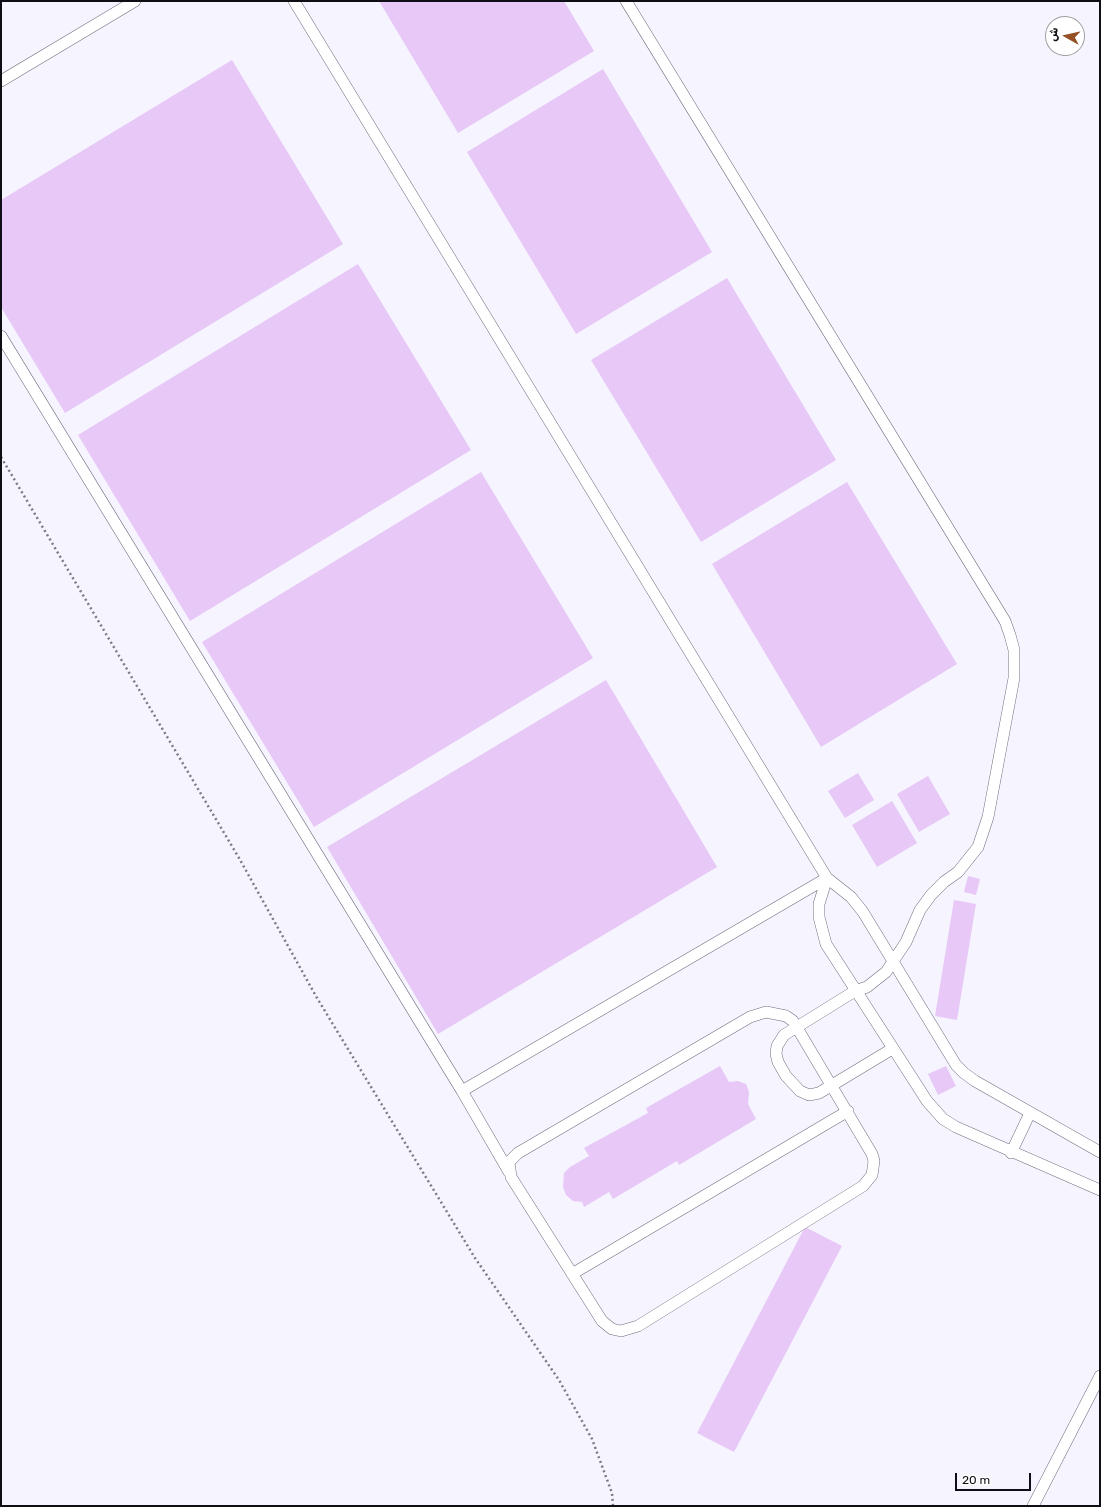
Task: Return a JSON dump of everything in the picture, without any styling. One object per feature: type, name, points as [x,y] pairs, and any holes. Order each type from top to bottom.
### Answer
[{"type":"lane","points":[[1,81],[135,1]]},
{"type":"lane","points":[[294,1],[827,878],[851,897],[863,912],[947,1051],[964,1073],[1030,1114],[1100,1152]]},
{"type":"lane","points":[[626,1],[1000,614],[1010,635],[1014,650],[1014,678],[984,833],[969,860],[958,872],[944,882],[924,905],[906,942],[893,962],[877,980],[867,987],[855,991],[796,1027],[784,1035],[777,1046],[778,1062],[781,1070],[792,1084],[809,1095],[819,1093],[892,1049]]},
{"type":"lane","points":[[1,336],[462,1091],[509,1172],[572,1274],[606,1325],[621,1331],[638,1326],[863,1186],[872,1175],[874,1160],[869,1147],[793,1021],[786,1016],[775,1013],[758,1014],[750,1017],[518,1154],[509,1162],[509,1172]]},
{"type":"lane","points":[[827,878],[819,904],[821,931],[826,944],[918,1089],[943,1119],[956,1127],[1011,1153],[1100,1190]]},
{"type":"lane","points":[[462,1091],[827,878]]},
{"type":"lane","points":[[572,1274],[848,1111]]},
{"type":"lane","points":[[1011,1153],[1030,1114]]},
{"type":"lane","points":[[1033,1506],[1100,1376]]},
{"type":"path","points":[[1,457],[239,858],[317,998],[475,1258],[559,1380],[592,1439],[612,1493],[613,1506]]},
{"type":"building","points":[[379,1],[564,1],[594,51],[458,133]]},
{"type":"building","points":[[232,60],[343,244],[65,413],[1,307],[1,200]]},
{"type":"building","points":[[603,69],[712,252],[576,334],[467,152]]},
{"type":"building","points":[[358,264],[471,450],[190,621],[78,435]]},
{"type":"building","points":[[727,278],[836,460],[701,542],[591,360]]},
{"type":"building","points":[[481,472],[593,658],[314,827],[202,642]]},
{"type":"building","points":[[847,482],[957,664],[821,747],[712,564]]},
{"type":"building","points":[[606,680],[717,867],[438,1034],[327,847]]},
{"type":"building","points":[[858,773],[874,800],[845,818],[828,791]]},
{"type":"building","points":[[928,776],[950,814],[919,832],[897,794]]},
{"type":"building","points":[[892,801],[917,843],[877,867],[852,825]]},
{"type":"building","points":[[968,876],[980,879],[976,895],[964,892]]},
{"type":"building","points":[[954,900],[976,904],[957,1020],[935,1016]]},
{"type":"building","points":[[720,1066],[729,1082],[738,1081],[746,1084],[749,1092],[748,1104],[756,1119],[679,1165],[677,1161],[613,1199],[609,1192],[584,1207],[582,1202],[573,1201],[566,1195],[563,1187],[564,1173],[570,1167],[589,1156],[584,1148],[648,1113],[646,1108]]},
{"type":"building","points":[[946,1066],[956,1086],[938,1095],[928,1074]]},
{"type":"building","points":[[805,1227],[842,1246],[734,1452],[697,1433]]}]
